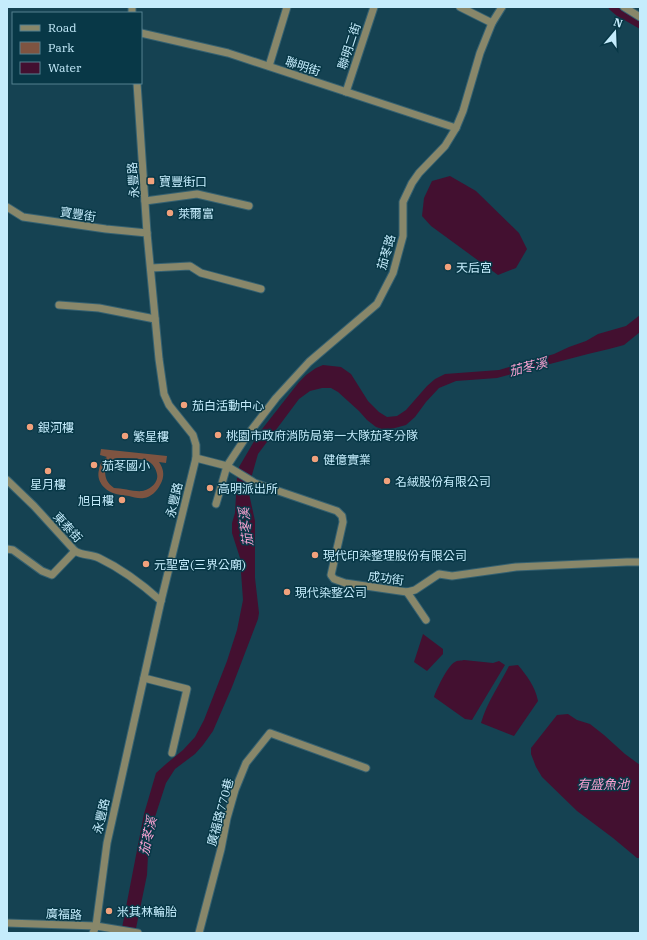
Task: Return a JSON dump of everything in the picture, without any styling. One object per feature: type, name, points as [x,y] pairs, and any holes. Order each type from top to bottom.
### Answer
[{"type":"street","points":[[269,66],[287,7]]},
{"type":"street","name":"聯明二街","points":[[346,92],[374,7]]},
{"type":"street","points":[[460,7],[492,23]]},
{"type":"street","name":"茄苳路","points":[[216,504],[227,466],[267,409],[309,362],[376,304],[393,273],[403,236],[403,202],[419,173],[445,146],[456,128],[463,111],[480,53],[492,23],[502,7]]},
{"type":"street","points":[[624,7],[640,17]]},
{"type":"street","name":"聯明街","points":[[142,33],[228,53],[456,128]]},
{"type":"street","name":"永豐路","points":[[94,929],[106,843],[161,601],[196,458],[196,445],[193,435],[169,405],[164,394],[159,359],[147,233],[137,84]]},
{"type":"street","points":[[145,201],[197,194],[249,206]]},
{"type":"street","name":"寶豐街","points":[[7,207],[23,216],[106,229],[147,233]]},
{"type":"street","points":[[151,268],[190,266],[201,273],[261,289]]},
{"type":"street","points":[[59,305],[99,308],[155,319]]},
{"type":"street","points":[[196,458],[227,466]]},
{"type":"street","name":"成功街","points":[[227,466],[252,481],[271,489],[337,511],[342,516],[343,522],[331,574],[334,580],[345,583],[407,592],[415,590],[439,574],[452,576],[516,567],[640,562]]},
{"type":"street","name":"東泰街","points":[[7,480],[34,506],[75,551],[80,554],[96,556],[113,565],[137,581],[161,601]]},
{"type":"street","points":[[7,549],[13,550],[42,571],[52,575],[75,551]]},
{"type":"street","points":[[407,592],[426,620]]},
{"type":"street","points":[[144,678],[187,689],[172,753]]},
{"type":"street","name":"廣福路770巷","points":[[199,933],[235,790],[246,763],[270,733],[366,768]]},
{"type":"street","name":"廣福路","points":[[7,923],[120,930],[138,933]]},
{"type":"green space","points":[[101,449],[167,456],[166,463],[159,462],[163,473],[162,482],[154,493],[144,498],[119,495],[110,492],[100,481],[98,474],[101,464],[107,457],[100,455]],"holes":[[[117,458],[142,459],[150,462],[157,472],[157,480],[151,487],[142,491],[114,488],[107,480],[105,470],[111,461]]]},
{"type":"water","points":[[450,176],[476,191],[519,233],[527,249],[516,268],[498,275],[431,226],[422,216],[424,198],[432,181]]},
{"type":"water","name":"茄苳溪","points":[[640,315],[640,332],[624,345],[497,378],[456,381],[439,388],[415,417],[406,425],[395,428],[385,430],[376,427],[338,392],[331,388],[322,388],[310,391],[299,399],[258,454],[248,489],[255,521],[255,578],[259,613],[258,619],[232,687],[213,731],[195,754],[175,769],[166,783],[154,820],[148,855],[147,875],[135,933],[121,933],[144,814],[156,773],[183,750],[195,737],[204,720],[227,661],[237,630],[243,600],[240,558],[232,533],[232,523],[235,513],[239,467],[259,433],[299,382],[306,375],[323,365],[341,367],[351,374],[368,401],[379,412],[387,417],[397,416],[406,410],[435,379],[445,374],[499,370],[554,354],[586,341],[598,334],[626,326]]},
{"type":"water","points":[[423,634],[443,649],[443,654],[427,671],[414,662]]},
{"type":"water","points":[[464,660],[493,663],[499,661],[505,665],[472,720],[465,719],[434,697],[452,664],[456,661]]},
{"type":"water","points":[[518,665],[533,686],[538,701],[514,736],[481,723],[490,700],[509,666]]},
{"type":"water","name":"有盛魚池","points":[[568,714],[577,720],[590,724],[640,765],[640,858],[637,858],[577,811],[542,777],[536,767],[531,754],[531,748],[557,715]]},
{"type":"waterway","points":[[612,7],[619,13],[640,25]]},
{"type":"place","name":"寶豐街口","points":[[151,181]]},
{"type":"place","name":"萊爾富","points":[[170,213]]},
{"type":"place","name":"天后宮","points":[[448,267]]},
{"type":"place","name":"茄白活動中心","points":[[184,405]]},
{"type":"place","name":"銀河樓","points":[[30,427]]},
{"type":"place","name":"桃園市政府消防局第一大隊茄苳分隊","points":[[218,435]]},
{"type":"place","name":"繁星樓","points":[[125,436]]},
{"type":"place","name":"健億實業","points":[[315,459]]},
{"type":"place","name":"茄苳國小","points":[[94,465]]},
{"type":"place","name":"星月樓","points":[[48,471]]},
{"type":"place","name":"名絨股份有限公司","points":[[387,481]]},
{"type":"place","name":"高明派出所","points":[[210,488]]},
{"type":"place","name":"旭日樓","points":[[122,500]]},
{"type":"place","name":"現代印染整理股份有限公司","points":[[315,555]]},
{"type":"place","name":"元聖宮(三界公廟)","points":[[146,564]]},
{"type":"place","name":"現代染整公司","points":[[287,592]]},
{"type":"place","name":"米其林輪胎","points":[[109,911]]}]
